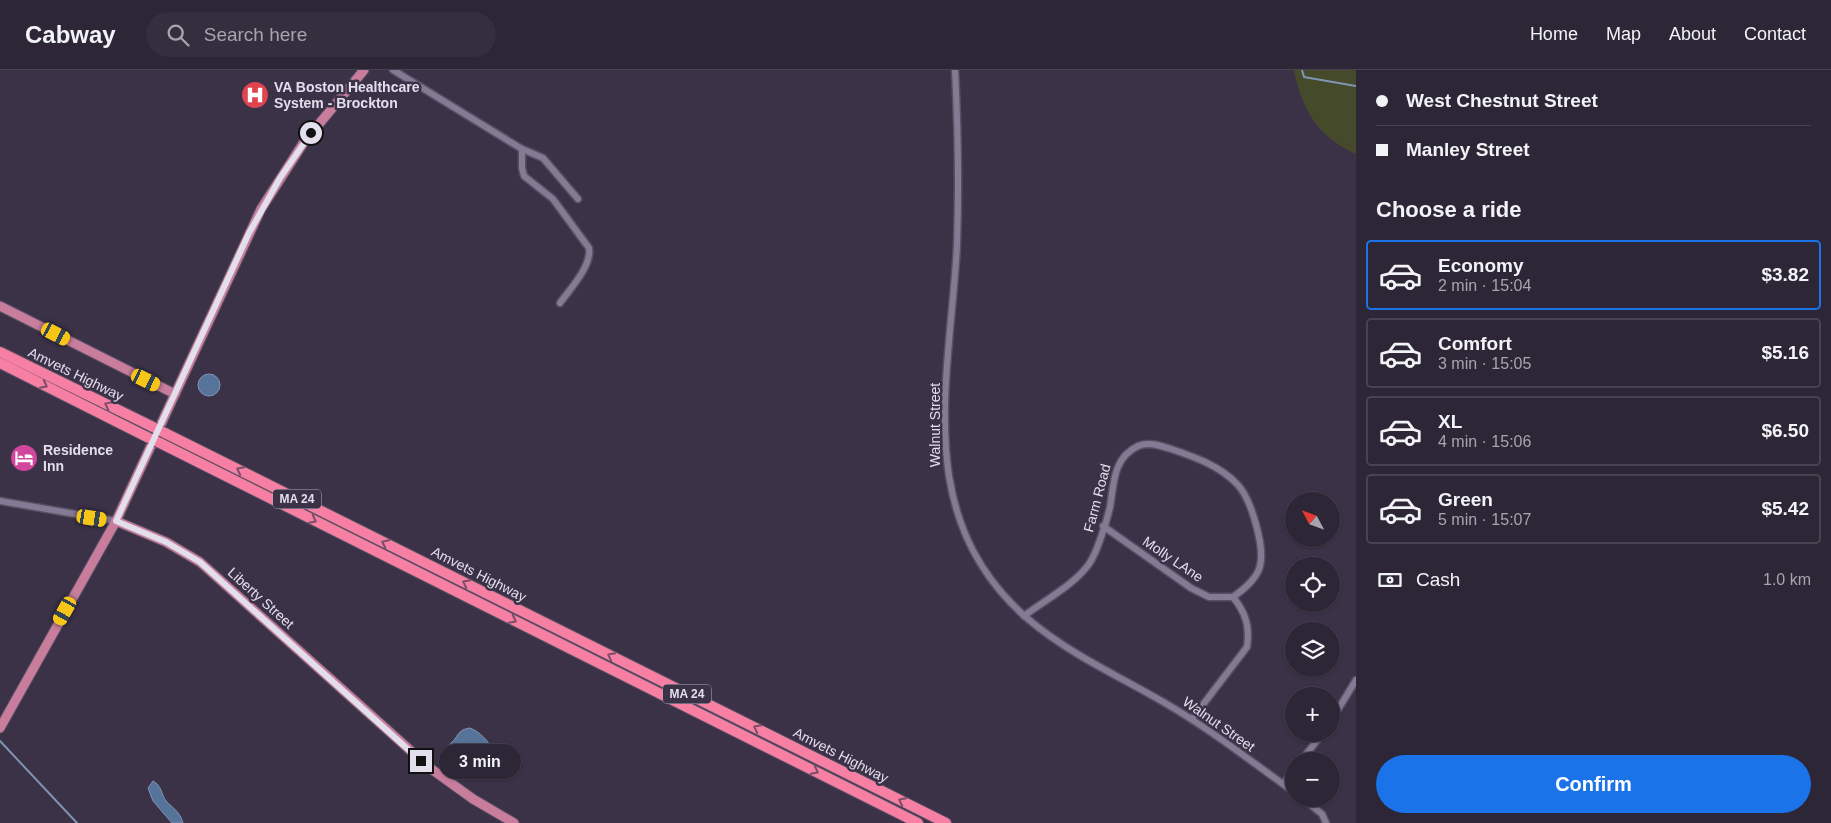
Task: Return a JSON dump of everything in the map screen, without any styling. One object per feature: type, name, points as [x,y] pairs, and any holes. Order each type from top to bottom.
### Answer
[{"type":"highway","name":"Amvets Highway","points":[[0,352],[946,823]]},
{"type":"highway","name":"Amvets Highway","points":[[0,363],[918,823]]},
{"type":"main road","points":[[0,728],[116,521],[241,249],[266,200],[307,138],[364,70]]},
{"type":"main road","points":[[0,306],[175,394]]},
{"type":"main road","name":"Liberty Street","points":[[116,521],[166,542],[200,562],[438,775],[479,803],[514,823]]},
{"type":"street","points":[[393,70],[522,149],[543,158],[578,199]]},
{"type":"street","name":"Walnut Street","points":[[955,70],[958,186],[957,244],[945,416],[947,472],[957,512],[973,549],[997,587],[1024,616],[1068,648],[1192,719],[1283,784]]},
{"type":"street","points":[[522,149],[524,176],[553,199],[589,248],[590,256],[560,303]]},
{"type":"street","name":"Farm Road","points":[[1024,616],[1081,574],[1091,562],[1110,509],[1113,480],[1119,462],[1127,452],[1141,445],[1152,444],[1208,462],[1237,484],[1245,494],[1256,525],[1260,566],[1254,578],[1233,597]]},
{"type":"street","name":"Liberty Street","points":[[0,501],[116,521]]},
{"type":"street","name":"Molly LAne","points":[[1103,526],[1208,598],[1233,597]]},
{"type":"street","points":[[1192,719],[1247,648],[1248,622],[1233,597]]},
{"type":"street","points":[[1340,706],[1356,680]]},
{"type":"street","points":[[1308,752],[1316,742]]},
{"type":"street","points":[[1313,807],[1322,814],[1326,823]]},
{"type":"green space","points":[[1294,70],[1356,70],[1356,154],[1331,139],[1314,121],[1302,98]]},
{"type":"water","points":[[209,374],[217,377],[220,385],[217,393],[209,396],[201,393],[198,385],[201,377]]},
{"type":"water","points":[[470,728],[484,737],[489,744],[494,758],[489,772],[482,778],[459,771],[449,762],[447,757],[447,748],[458,734]]},
{"type":"water","points":[[153,781],[160,788],[166,801],[178,813],[183,823],[172,823],[153,801],[148,788]]},
{"type":"waterway","points":[[1302,70],[1304,77],[1356,86]]},
{"type":"waterway","points":[[0,741],[77,823]]},
{"type":"place","name":"VA Boston Healthcare System - Brockton","points":[[255,95]]},
{"type":"place","name":"Residence Inn","points":[[24,458]]},
{"type":"route","points":[[311,133],[261,209],[116,521],[166,542],[200,562],[421,761]]}]
